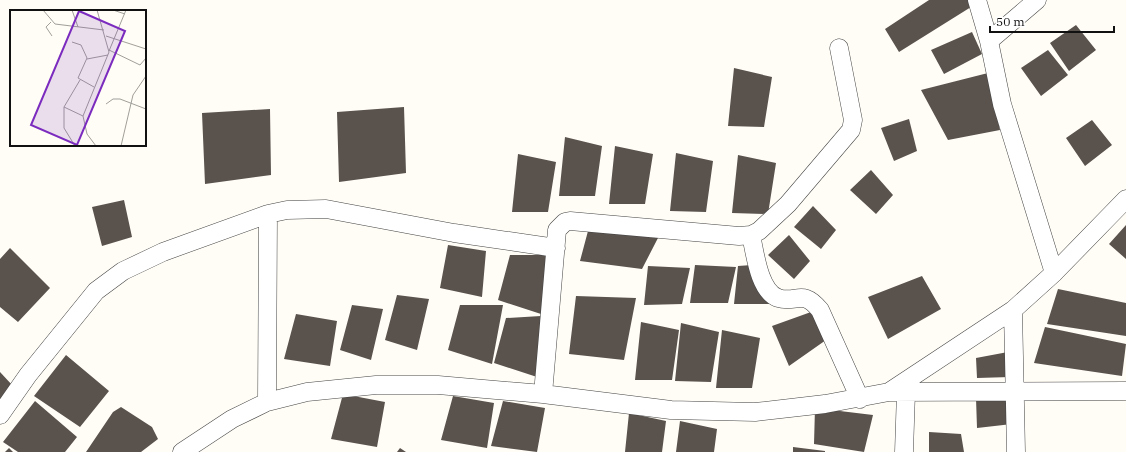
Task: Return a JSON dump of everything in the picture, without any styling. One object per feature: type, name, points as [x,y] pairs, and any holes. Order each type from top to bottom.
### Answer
[{"type":"street","points":[[977,0],[989,41],[1002,104],[1054,273]]},
{"type":"street","points":[[989,41],[1037,0]]},
{"type":"street","points":[[543,394],[557,230],[565,222],[570,221],[739,236],[750,235],[759,231],[788,204],[851,130],[853,120],[839,48]]},
{"type":"street","points":[[897,392],[1013,310],[1054,273],[1126,199]]},
{"type":"street","points":[[0,415],[41,358],[96,291],[123,271],[162,252],[268,214],[287,210],[326,210],[454,233],[556,248]]},
{"type":"street","points":[[267,402],[268,214]]},
{"type":"street","points":[[750,235],[759,272],[767,289],[778,298],[807,298],[814,302],[820,310],[860,399]]},
{"type":"street","points":[[1013,310],[1016,452]]},
{"type":"street","points":[[182,452],[232,419],[267,402],[307,392],[376,385],[438,385],[543,394],[670,410],[748,412],[825,404],[897,392],[1126,391]]},
{"type":"street","points":[[897,392],[904,452]]},
{"type":"building","points":[[929,0],[969,0],[971,7],[899,52],[885,29]]},
{"type":"building","points":[[1076,25],[1096,50],[1069,71],[1050,43]]},
{"type":"building","points":[[972,32],[982,54],[944,74],[931,50]]},
{"type":"building","points":[[1048,50],[1068,75],[1041,96],[1021,68]]},
{"type":"building","points":[[734,68],[772,77],[764,127],[728,126]]},
{"type":"building","points":[[988,73],[1000,130],[948,140],[921,90]]},
{"type":"building","points":[[404,107],[406,173],[339,182],[337,112]]},
{"type":"building","points":[[270,109],[271,175],[205,184],[202,113]]},
{"type":"building","points":[[909,119],[917,151],[894,161],[881,128]]},
{"type":"building","points":[[1092,120],[1112,145],[1085,166],[1066,138]]},
{"type":"building","points":[[565,137],[602,146],[595,196],[559,196]]},
{"type":"building","points":[[615,146],[653,154],[645,204],[609,204]]},
{"type":"building","points":[[676,153],[713,161],[706,212],[670,211]]},
{"type":"building","points":[[518,154],[556,162],[548,212],[512,212]]},
{"type":"building","points":[[738,155],[776,163],[768,214],[732,213]]},
{"type":"building","points":[[871,170],[893,195],[876,214],[850,190]]},
{"type":"building","points":[[124,200],[132,237],[102,246],[92,207]]},
{"type":"building","points":[[813,206],[836,230],[821,249],[794,227]]},
{"type":"building","points":[[1126,225],[1126,259],[1109,244]]},
{"type":"building","points":[[588,231],[659,236],[642,269],[580,261]]},
{"type":"building","points":[[789,235],[810,261],[794,279],[768,255]]},
{"type":"building","points":[[448,245],[486,251],[482,297],[440,288]]},
{"type":"building","points":[[10,248],[50,288],[18,322],[0,307],[0,259]]},
{"type":"building","points":[[510,255],[553,255],[541,314],[498,300]]},
{"type":"building","points":[[695,265],[736,267],[728,303],[690,303]]},
{"type":"building","points":[[752,265],[772,304],[734,304],[738,266]]},
{"type":"building","points":[[648,266],[690,268],[682,304],[644,305]]},
{"type":"building","points":[[922,276],[941,309],[888,339],[868,297]]},
{"type":"building","points":[[1058,289],[1126,303],[1126,336],[1047,324]]},
{"type":"building","points":[[397,295],[429,299],[417,350],[385,340]]},
{"type":"building","points":[[576,296],[636,298],[624,360],[569,354]]},
{"type":"building","points":[[352,305],[383,309],[371,360],[340,350]]},
{"type":"building","points":[[460,305],[503,305],[492,364],[448,350]]},
{"type":"building","points":[[811,312],[826,340],[789,366],[772,326]]},
{"type":"building","points":[[296,314],[337,321],[330,366],[284,359]]},
{"type":"building","points":[[541,316],[537,377],[494,363],[506,318]]},
{"type":"building","points":[[641,322],[679,330],[672,380],[635,380]]},
{"type":"building","points":[[681,323],[719,332],[711,382],[675,381]]},
{"type":"building","points":[[1045,327],[1126,344],[1122,376],[1034,363]]},
{"type":"building","points":[[722,330],[760,338],[752,388],[716,388]]},
{"type":"building","points":[[1008,352],[1010,377],[977,378],[976,358]]},
{"type":"building","points":[[66,355],[109,391],[80,427],[34,396]]},
{"type":"building","points":[[0,372],[13,386],[0,400]]},
{"type":"building","points":[[343,394],[385,402],[377,447],[331,439]]},
{"type":"building","points":[[453,396],[494,403],[487,448],[441,440]]},
{"type":"building","points":[[976,398],[1009,400],[1012,424],[977,428]]},
{"type":"building","points":[[35,401],[77,437],[65,452],[18,452],[3,442]]},
{"type":"building","points":[[503,401],[545,408],[537,452],[491,446]]},
{"type":"building","points":[[121,407],[152,427],[158,439],[141,452],[86,452],[113,412]]},
{"type":"building","points":[[815,408],[873,415],[864,452],[814,444]]},
{"type":"building","points":[[629,413],[666,421],[662,452],[625,452]]},
{"type":"building","points":[[680,421],[717,429],[714,452],[676,452]]},
{"type":"building","points":[[929,432],[961,434],[964,452],[929,452]]},
{"type":"building","points":[[793,447],[825,451],[825,452],[793,452]]},
{"type":"building","points":[[9,448],[13,452],[5,452]]},
{"type":"building","points":[[400,448],[406,452],[397,452]]}]
